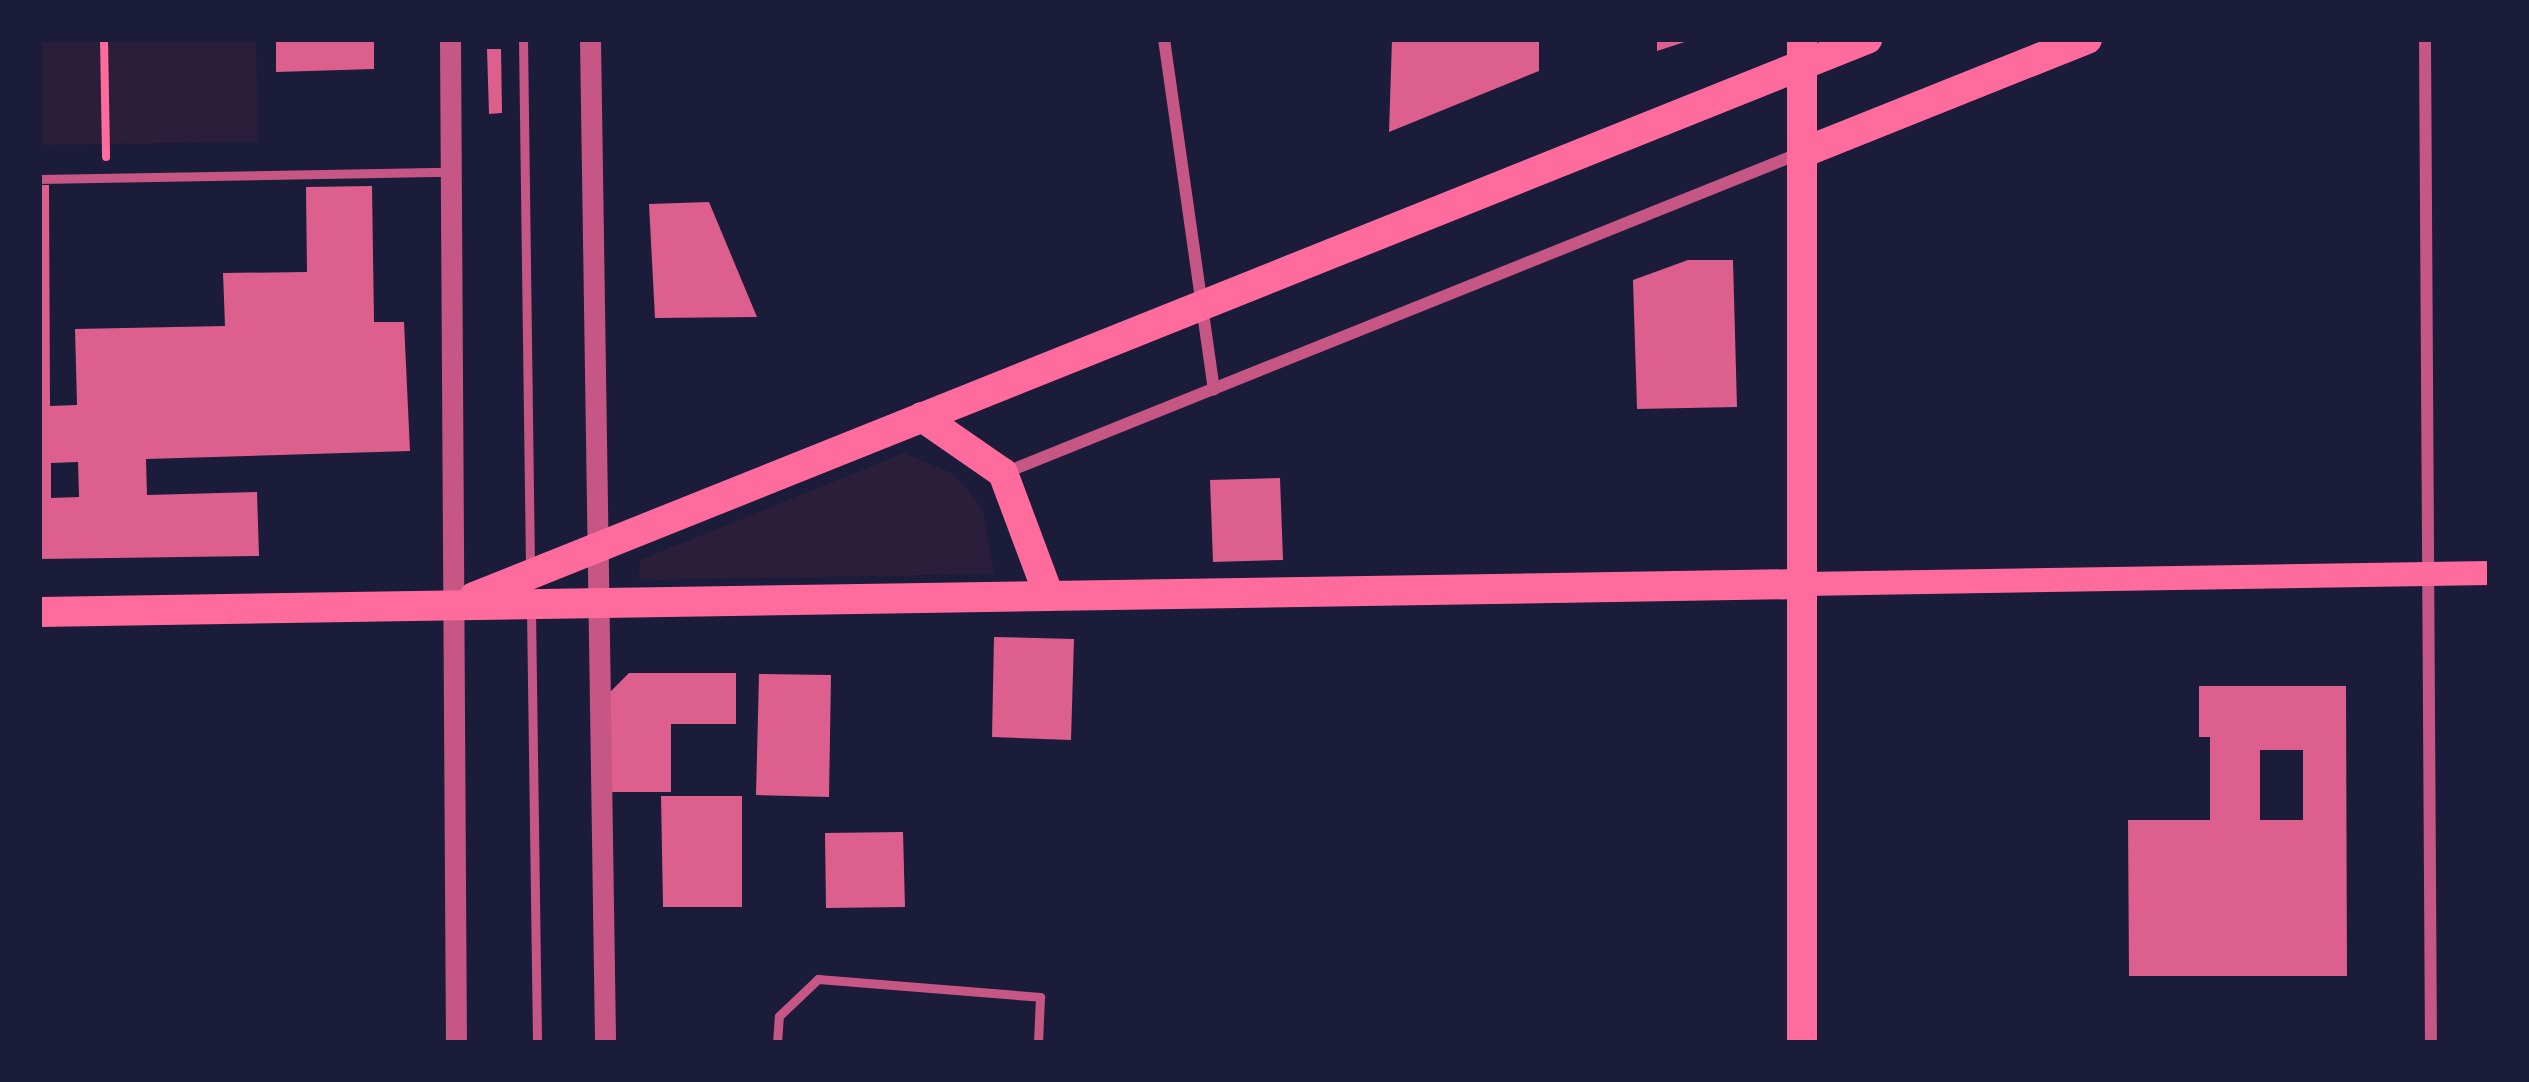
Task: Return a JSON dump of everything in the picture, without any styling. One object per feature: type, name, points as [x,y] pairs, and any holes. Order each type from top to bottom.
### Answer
[{"type":"main road","points":[[39,612],[451,605],[530,590],[598,548],[1802,53],[1868,39]]},
{"type":"main road","points":[[1802,153],[2087,39]]},
{"type":"main road","points":[[1802,53],[1802,1043]]},
{"type":"main road","points":[[922,417],[1003,473],[1049,596]]},
{"type":"main road","points":[[530,590],[599,603],[2490,573]]},
{"type":"street","points":[[450,39],[456,1043]]},
{"type":"street","points":[[590,39],[605,1043]]},
{"type":"street","points":[[1164,39],[1196,306],[1214,389]]},
{"type":"street","points":[[2425,39],[2431,1043]]},
{"type":"street","points":[[1003,473],[1802,153]]},
{"type":"lane","points":[[523,39],[537,1043]]},
{"type":"lane","points":[[39,178],[451,172]]},
{"type":"lane","points":[[777,1043],[779,1016],[818,979],[1040,997],[1038,1043]]},
{"type":"path","points":[[104,39],[107,177]]},
{"type":"shaded area","points":[[39,39],[256,39],[258,142],[39,145]]},
{"type":"shaded area","points":[[904,453],[952,473],[970,491],[983,511],[994,574],[639,580],[640,560]]},
{"type":"building","points":[[276,39],[374,39],[374,69],[276,72]]},
{"type":"building","points":[[1392,39],[1539,39],[1539,71],[1389,132]]},
{"type":"building","points":[[1657,39],[1691,39],[1691,40],[1657,51]]},
{"type":"building","points":[[487,49],[501,49],[502,113],[489,114]]},
{"type":"building","points":[[39,185],[49,185],[50,406],[77,405],[75,329],[225,326],[223,273],[307,272],[306,187],[372,186],[374,322],[404,322],[410,451],[146,459],[147,495],[257,492],[259,556],[39,559]],"holes":[[[78,462],[79,497],[51,498],[51,463]]]},
{"type":"building","points":[[709,202],[757,317],[655,318],[649,204]]},
{"type":"building","points":[[1688,260],[1733,260],[1737,407],[1637,409],[1633,280]]},
{"type":"building","points":[[1280,478],[1283,560],[1213,562],[1210,480]]},
{"type":"building","points":[[994,637],[1074,639],[1071,740],[992,737]]},
{"type":"building","points":[[629,673],[736,673],[736,724],[671,724],[671,792],[610,792],[609,693]]},
{"type":"building","points":[[759,674],[831,675],[829,797],[756,795]]},
{"type":"building","points":[[2199,686],[2346,686],[2347,976],[2129,976],[2128,820],[2210,820],[2210,737],[2199,737]],"holes":[[[2260,750],[2303,750],[2303,820],[2260,820]]]},
{"type":"building","points":[[661,796],[742,796],[742,907],[663,907]]},
{"type":"building","points":[[903,832],[905,907],[826,908],[825,833]]}]
